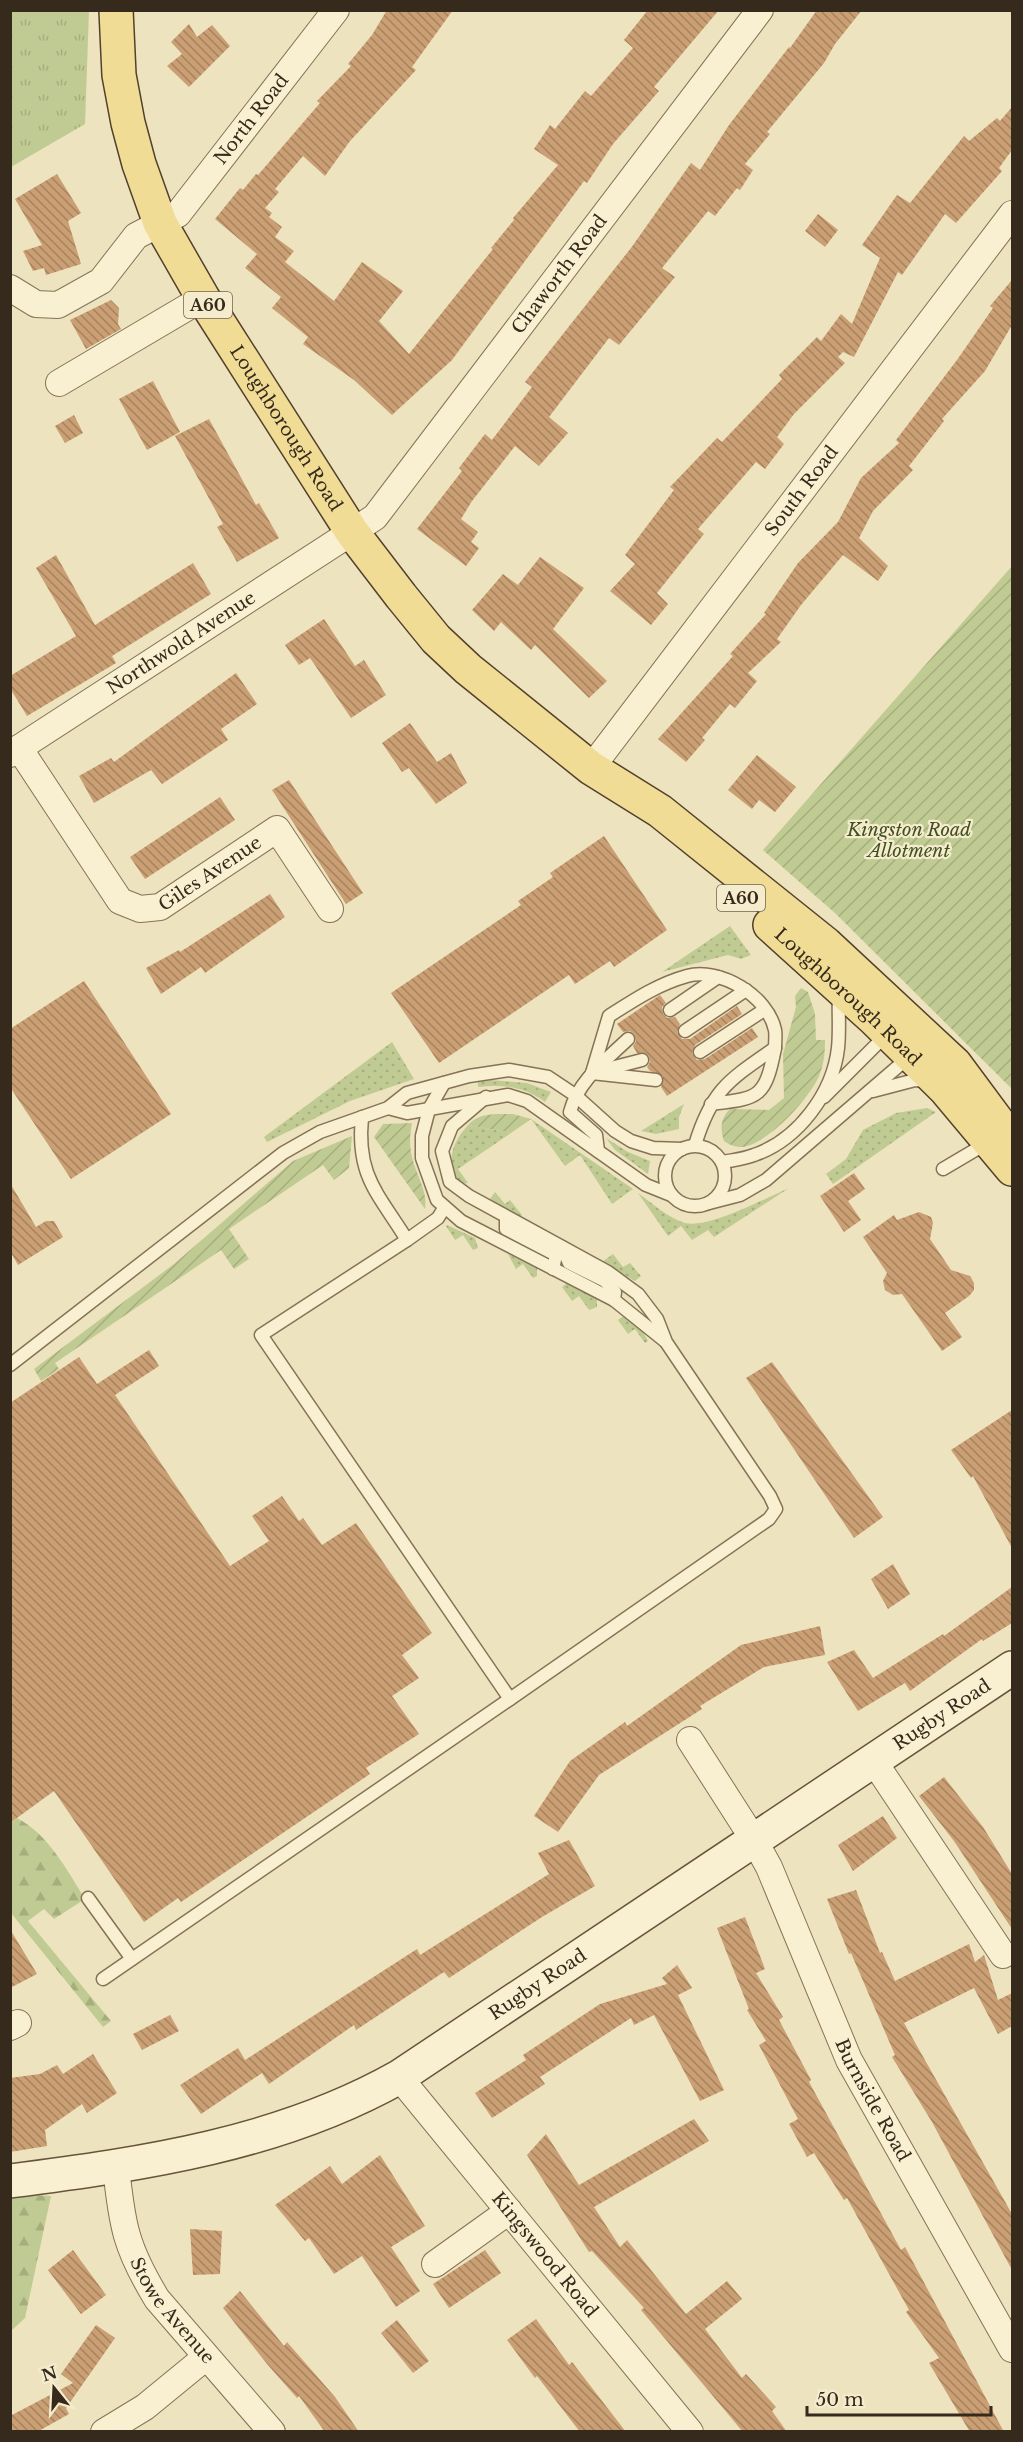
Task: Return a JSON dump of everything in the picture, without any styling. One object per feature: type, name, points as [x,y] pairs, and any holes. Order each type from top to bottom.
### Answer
[{"type":"main road","name":"Loughborough Road","points":[[116,10],[119,75],[128,123],[138,164],[160,223],[203,298],[352,532],[436,639],[468,669],[591,768],[660,811],[725,861],[826,944],[896,1024],[920,1047],[955,1064],[1000,1142],[1012,1169]]},
{"type":"main road","name":"Loughborough Road","points":[[591,768],[637,816],[750,906],[839,989],[896,1024]]},
{"type":"main road","name":"Loughborough Road","points":[[920,1047],[936,1081],[1000,1142]]},
{"type":"street","name":"North Road","points":[[10,288],[36,304],[58,305],[100,281],[136,236],[178,214],[336,10]]},
{"type":"street","name":"Chaworth Road","points":[[352,532],[375,517],[760,10]]},
{"type":"street","name":"South Road","points":[[591,768],[1012,214]]},
{"type":"street","points":[[59,383],[203,298]]},
{"type":"street","name":"Northwold Avenue","points":[[15,751],[352,532]]},
{"type":"street","name":"Giles Avenue","points":[[15,751],[120,901],[140,909],[160,907],[277,829],[330,909]]},
{"type":"street","name":"Rugby Road","points":[[10,2181],[116,2167],[198,2152],[276,2130],[334,2110],[399,2077],[1012,1668]]},
{"type":"street","name":"Burnside Road","points":[[690,1740],[769,1867],[849,2060],[1012,2349]]},
{"type":"street","points":[[873,1760],[1003,1955]]},
{"type":"street","name":"Kingswood Road","points":[[399,2077],[690,2432]]},
{"type":"street","name":"Stowe Avenue","points":[[116,2167],[122,2221],[129,2248],[157,2299],[272,2432]]},
{"type":"street","points":[[435,2264],[508,2211]]},
{"type":"street","points":[[104,2432],[145,2407],[206,2357]]},
{"type":"lane","points":[[592,1073],[609,1016],[655,987],[690,975],[718,977],[746,990],[764,1010],[775,1029],[775,1048],[765,1085],[757,1095],[744,1101],[711,1104]]},
{"type":"lane","points":[[670,1010],[718,977]]},
{"type":"lane","points":[[817,1105],[830,1075],[838,1047],[839,989]]},
{"type":"lane","points":[[685,1031],[746,990]]},
{"type":"lane","points":[[700,1052],[764,1010]]},
{"type":"lane","points":[[723,1162],[754,1156],[771,1147],[800,1124],[896,1024]]},
{"type":"lane","points":[[598,1151],[596,1135],[570,1112],[575,1095],[592,1073],[628,1039]]},
{"type":"lane","points":[[388,1108],[407,1113],[486,1097],[508,1095],[527,1101],[646,1185],[671,1195],[689,1206],[740,1195],[766,1180],[920,1047]]},
{"type":"lane","points":[[695,1145],[711,1104],[721,1088],[775,1048]]},
{"type":"lane","points":[[592,1073],[642,1060]]},
{"type":"lane","points":[[10,1365],[283,1153],[320,1132],[388,1108],[407,1093],[508,1070],[548,1077],[575,1095],[615,1131],[631,1141],[653,1148],[682,1149]]},
{"type":"lane","points":[[592,1073],[656,1080]]},
{"type":"lane","points":[[868,1092],[915,1080],[936,1081]]},
{"type":"lane","points":[[444,1083],[429,1109],[422,1136],[422,1158],[433,1191],[444,1208],[460,1221],[614,1300],[666,1342]]},
{"type":"lane","points":[[103,1979],[510,1700],[769,1519],[776,1509],[770,1496],[666,1342],[657,1319],[638,1294],[608,1272],[506,1216],[450,1182],[442,1151],[452,1126],[486,1097]]},
{"type":"lane","points":[[362,1117],[360,1154],[367,1178],[407,1240]]},
{"type":"lane","points":[[943,1169],[1000,1142]]},
{"type":"lane","points":[[671,1195],[665,1175],[673,1155],[695,1145],[706,1147],[723,1162],[726,1173],[719,1196],[709,1203]]},
{"type":"lane","points":[[444,1208],[438,1218],[407,1240],[261,1335],[510,1700]]},
{"type":"lane","points":[[506,1216],[506,1229],[556,1255],[553,1269]]},
{"type":"lane","points":[[562,1247],[569,1263],[605,1281],[615,1292],[614,1300]]},
{"type":"lane","points":[[88,1898],[132,1959]]},
{"type":"green space","points":[[11,10],[89,11],[85,124],[11,167]]},
{"type":"green space","name":"Kingston Road Allotment","points":[[1012,566],[1012,1089],[835,913],[763,850]]},
{"type":"green space","points":[[730,926],[751,955],[741,959],[728,955],[662,972]]},
{"type":"green space","points":[[801,988],[808,992],[815,1014],[816,1040],[825,1040],[824,1058],[819,1076],[807,1096],[775,1129],[752,1144],[742,1147],[730,1145],[724,1141],[722,1128],[724,1117],[730,1109],[769,1110],[784,1098],[783,1054],[796,1007],[795,996]]},
{"type":"green space","points":[[392,1042],[414,1079],[350,1101],[267,1142],[264,1137]]},
{"type":"green space","points":[[490,1080],[527,1083],[551,1092],[545,1102],[530,1093],[514,1088],[478,1087],[478,1082]]},
{"type":"green space","points":[[684,1104],[679,1117],[679,1129],[656,1134],[641,1131]]},
{"type":"green space","points":[[927,1108],[936,1112],[833,1184],[826,1174],[846,1159],[863,1130],[896,1113]]},
{"type":"green space","points":[[513,1114],[531,1119],[511,1133],[468,1125],[483,1116]]},
{"type":"green space","points":[[531,1119],[633,1189],[612,1204],[580,1155],[565,1166]]},
{"type":"green space","points":[[412,1123],[411,1153],[423,1189],[425,1209],[374,1137],[383,1124]]},
{"type":"green space","points":[[468,1125],[511,1133],[458,1169],[468,1183],[461,1184],[453,1168],[452,1153]]},
{"type":"green space","points":[[352,1136],[349,1168],[334,1180],[323,1165],[229,1229],[249,1259],[234,1269],[221,1250],[55,1363],[59,1369],[41,1381],[34,1369],[174,1264],[293,1161]]},
{"type":"green space","points":[[606,1138],[628,1152],[650,1161],[648,1174],[615,1150]]},
{"type":"green space","points":[[789,1188],[714,1237],[708,1230],[692,1240],[681,1226],[668,1236],[638,1193],[672,1218],[695,1224],[737,1212]]},
{"type":"green space","points":[[495,1192],[505,1204],[510,1200],[522,1215],[520,1217],[490,1199]]},
{"type":"green space","points":[[447,1225],[475,1238],[478,1248],[473,1250],[463,1235],[455,1240]]},
{"type":"green space","points":[[508,1254],[537,1268],[537,1276],[533,1278],[523,1264],[516,1269]]},
{"type":"green space","points":[[613,1254],[623,1267],[630,1263],[641,1276],[635,1281],[602,1262]]},
{"type":"green space","points":[[568,1282],[597,1299],[597,1307],[589,1310],[579,1296],[572,1301],[562,1287]]},
{"type":"green space","points":[[624,1316],[642,1330],[648,1341],[645,1343],[635,1329],[628,1334],[618,1320]]},
{"type":"green space","points":[[17,1818],[38,1833],[47,1843],[85,1899],[54,1919],[44,1909],[28,1921],[111,2021],[103,2027],[11,1913],[11,1823]]},
{"type":"green space","points":[[12,2194],[51,2196],[25,2318],[11,2331]]},
{"type":"building","points":[[387,10],[453,10],[412,67],[416,70],[350,141],[325,176],[303,156],[275,189],[279,192],[265,208],[272,213],[269,217],[282,227],[275,237],[294,251],[285,262],[334,301],[362,262],[403,291],[379,321],[409,354],[493,249],[491,248],[514,220],[513,218],[558,165],[534,149],[550,125],[555,129],[585,91],[591,96],[633,48],[624,40],[648,10],[719,10],[654,87],[659,91],[613,144],[587,183],[584,181],[452,360],[392,415],[354,380],[303,344],[308,337],[272,308],[281,297],[245,268],[257,254],[215,219],[240,188],[243,190],[256,174],[258,175],[320,103],[317,101],[351,66],[348,64],[372,35]]},
{"type":"building","points":[[817,10],[862,10],[835,44],[824,63],[767,132],[770,134],[745,164],[753,170],[740,190],[737,188],[715,216],[708,211],[662,268],[675,277],[619,345],[609,338],[549,417],[568,433],[539,466],[515,446],[472,501],[461,519],[478,532],[471,542],[479,548],[466,566],[417,529],[462,471],[459,468],[485,434],[492,440],[532,387],[525,382],[631,248],[691,163],[700,170],[729,125]]},
{"type":"building","points":[[189,24],[197,37],[212,25],[230,46],[189,87],[167,66],[182,54],[171,42]]},
{"type":"building","points":[[1012,107],[1012,150],[999,168],[1002,171],[956,223],[945,214],[902,275],[898,272],[854,357],[843,352],[838,357],[845,363],[794,414],[777,437],[784,444],[765,469],[756,462],[698,529],[704,534],[657,593],[668,604],[651,625],[610,591],[635,564],[625,555],[674,490],[670,487],[717,438],[722,442],[782,379],[779,375],[817,337],[821,341],[841,314],[852,324],[880,258],[862,245],[897,195],[910,203],[964,136],[969,141],[997,118],[1000,121]]},
{"type":"building","points":[[57,174],[81,213],[68,221],[81,264],[46,275],[44,268],[33,271],[23,251],[42,245],[15,199]]},
{"type":"building","points":[[818,214],[838,230],[825,247],[805,231]]},
{"type":"building","points":[[1012,280],[1012,325],[985,371],[942,419],[944,421],[909,466],[913,470],[873,511],[859,538],[888,566],[878,581],[843,555],[801,605],[777,639],[781,642],[748,673],[757,681],[735,708],[730,704],[702,738],[705,740],[686,762],[658,739],[733,656],[730,654],[766,614],[764,613],[798,563],[838,522],[861,478],[899,443],[896,440],[957,360],[993,308],[990,306]]},
{"type":"building","points":[[111,300],[119,308],[118,324],[121,329],[86,349],[70,320]]},
{"type":"building","points":[[153,381],[180,432],[147,450],[119,399]]},
{"type":"building","points":[[74,415],[83,433],[65,443],[55,426]]},
{"type":"building","points":[[209,419],[256,505],[259,503],[279,538],[237,562],[217,527],[223,524],[175,436]]},
{"type":"building","points":[[56,555],[95,625],[193,563],[211,594],[112,656],[116,663],[27,716],[10,688],[10,676],[76,636],[36,568]]},
{"type":"building","points":[[540,557],[584,588],[553,629],[607,681],[589,698],[535,645],[531,650],[501,622],[494,631],[472,610],[503,574],[518,585]]},
{"type":"building","points":[[324,619],[355,666],[364,660],[386,695],[351,718],[310,658],[299,665],[285,645]]},
{"type":"building","points":[[236,673],[257,704],[221,729],[228,740],[162,784],[151,770],[94,803],[79,776],[111,758],[114,762]]},
{"type":"building","points":[[410,723],[437,762],[451,753],[467,783],[436,804],[409,768],[402,772],[382,743]]},
{"type":"building","points":[[757,755],[796,787],[775,812],[759,800],[752,809],[728,790]]},
{"type":"building","points":[[289,780],[363,893],[346,904],[272,790]]},
{"type":"building","points":[[220,797],[235,820],[145,879],[130,857]]},
{"type":"building","points":[[604,836],[667,930],[614,967],[610,961],[575,984],[569,975],[439,1063],[391,993],[521,905],[518,901],[553,877],[550,873]]},
{"type":"building","points":[[270,894],[285,917],[205,973],[201,967],[161,994],[146,968],[179,950],[180,952]]},
{"type":"building","points":[[84,981],[171,1114],[71,1179],[10,1087],[10,1029]]},
{"type":"building","points":[[660,995],[666,1003],[662,1007],[663,1014],[667,1018],[675,1017],[680,1024],[677,1032],[682,1039],[690,1039],[737,1006],[742,1014],[695,1045],[692,1053],[697,1060],[705,1059],[752,1028],[758,1037],[667,1096],[661,1087],[663,1076],[650,1071],[647,1067],[650,1062],[648,1055],[637,1053],[633,1046],[636,1041],[634,1034],[630,1031],[623,1032],[617,1024]]},
{"type":"building","points":[[854,1173],[865,1189],[848,1201],[861,1220],[844,1232],[820,1196]]},
{"type":"building","points":[[10,1183],[36,1227],[46,1221],[54,1221],[63,1237],[18,1265],[10,1251]]},
{"type":"building","points":[[919,1212],[931,1217],[933,1223],[930,1239],[951,1270],[970,1276],[974,1283],[974,1290],[969,1296],[945,1313],[962,1337],[942,1351],[902,1294],[893,1295],[885,1290],[883,1281],[887,1273],[863,1237],[894,1215],[897,1220]]},
{"type":"building","points":[[149,1350],[159,1366],[115,1395],[230,1566],[269,1541],[252,1516],[282,1496],[299,1521],[303,1518],[322,1545],[356,1523],[432,1633],[402,1655],[419,1678],[392,1696],[419,1734],[366,1768],[370,1774],[181,1902],[178,1898],[144,1922],[54,1791],[10,1823],[10,1403],[79,1357],[97,1384]]},
{"type":"building","points":[[772,1362],[883,1517],[854,1538],[746,1378]]},
{"type":"building","points":[[1012,1410],[1012,1548],[973,1476],[971,1478],[951,1450]]},
{"type":"building","points":[[893,1564],[910,1594],[888,1609],[871,1579]]},
{"type":"building","points":[[1012,1587],[1012,1623],[983,1641],[982,1639],[910,1691],[905,1683],[858,1711],[827,1662],[854,1650],[873,1678],[943,1634],[944,1636]]},
{"type":"building","points":[[820,1626],[825,1655],[764,1667],[700,1706],[702,1709],[599,1775],[558,1832],[534,1816],[570,1761],[625,1722],[627,1726],[741,1645]]},
{"type":"building","points":[[944,1777],[983,1827],[1012,1874],[1012,1929],[954,1841],[919,1796]]},
{"type":"building","points":[[883,1816],[897,1838],[853,1871],[838,1845]]},
{"type":"building","points":[[569,1840],[595,1886],[542,1917],[449,1978],[444,1972],[356,2030],[354,2025],[269,2084],[262,2073],[201,2114],[180,2085],[238,2048],[245,2060],[417,1949],[420,1955],[549,1874],[538,1853]]},
{"type":"building","points":[[856,1890],[880,1953],[882,1952],[895,1981],[969,1944],[975,1962],[984,1955],[998,2000],[1012,1993],[1012,2026],[998,2034],[974,1988],[904,2023],[1012,2214],[1012,2270],[932,2122],[892,2057],[895,2055],[851,1953],[849,1954],[827,1899]]},
{"type":"building","points":[[745,1917],[765,1969],[756,1973],[783,2017],[779,2020],[811,2080],[809,2082],[901,2250],[905,2247],[1004,2432],[970,2432],[929,2363],[939,2358],[906,2312],[909,2310],[847,2198],[844,2200],[814,2153],[807,2157],[789,2124],[798,2119],[759,2045],[766,2041],[747,2010],[749,2009],[717,1928]]},
{"type":"building","points":[[10,1929],[37,1974],[10,1988]]},
{"type":"building","points":[[677,1965],[692,1988],[678,1995],[724,2090],[700,2101],[654,2015],[634,2025],[631,2018],[540,2077],[545,2084],[492,2118],[475,2093],[526,2060],[523,2055],[600,2004],[667,1984],[662,1978]]},
{"type":"building","points":[[170,2015],[179,2031],[142,2050],[133,2034]]},
{"type":"building","points":[[93,2054],[117,2093],[87,2113],[82,2104],[45,2130],[47,2146],[10,2152],[10,2078],[40,2074],[57,2065],[63,2074]]},
{"type":"building","points":[[694,2119],[709,2141],[594,2207],[620,2247],[627,2240],[686,2314],[727,2281],[742,2299],[705,2329],[742,2378],[746,2374],[776,2407],[772,2411],[787,2432],[743,2432],[641,2310],[644,2308],[592,2251],[589,2252],[527,2155],[546,2134],[579,2185]]},
{"type":"building","points":[[380,2155],[425,2226],[391,2247],[420,2291],[396,2307],[362,2256],[334,2274],[309,2238],[305,2241],[275,2205],[330,2166],[342,2184]]},
{"type":"building","points":[[190,2229],[222,2231],[220,2274],[193,2275]]},
{"type":"building","points":[[73,2250],[106,2295],[81,2314],[48,2270]]},
{"type":"building","points":[[485,2250],[501,2273],[449,2308],[433,2284]]},
{"type":"building","points":[[240,2291],[284,2346],[287,2342],[335,2397],[359,2432],[325,2432],[299,2396],[297,2398],[267,2364],[223,2308]]},
{"type":"building","points":[[536,2319],[569,2365],[572,2362],[626,2432],[580,2432],[537,2376],[535,2378],[507,2340]]},
{"type":"building","points":[[397,2320],[429,2361],[413,2373],[381,2333]]},
{"type":"building","points":[[96,2325],[115,2338],[66,2408],[69,2414],[37,2432],[10,2432],[10,2416],[73,2383],[61,2374]]}]
